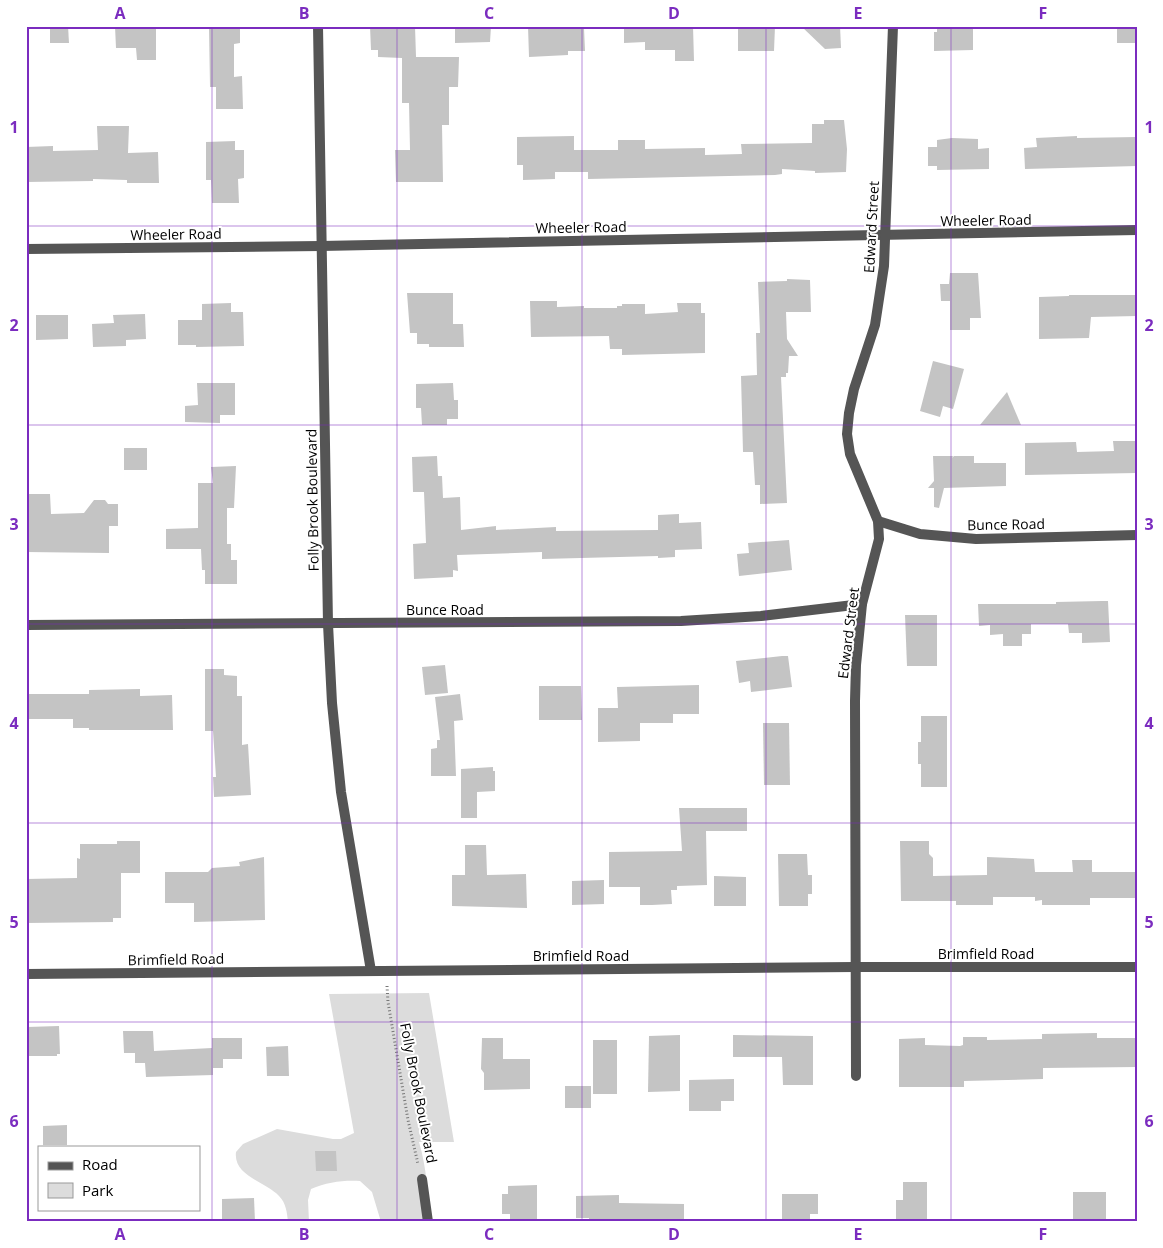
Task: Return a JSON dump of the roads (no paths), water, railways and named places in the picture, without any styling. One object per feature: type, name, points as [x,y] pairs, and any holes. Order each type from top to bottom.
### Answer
[{"type":"street","name":"Folly Brook Boulevard","points":[[318,26],[320,246],[328,624],[332,703],[341,792],[371,971]]},
{"type":"street","name":"Edward Street","points":[[856,1076],[854,701],[862,604],[879,539],[878,521],[850,454],[847,434],[854,389],[875,326],[884,266],[893,26]]},
{"type":"street","name":"Wheeler Road","points":[[26,249],[320,246],[1137,230]]},
{"type":"street","name":"Bunce Road","points":[[878,521],[920,534],[976,539],[1137,535]]},
{"type":"street","name":"Bunce Road","points":[[26,625],[681,621],[761,616],[862,604]]},
{"type":"street","name":"Brimfield Road","points":[[26,974],[855,967],[1137,967]]},
{"type":"street","name":"Folly Brook Boulevard","points":[[422,1179],[428,1222]]}]
